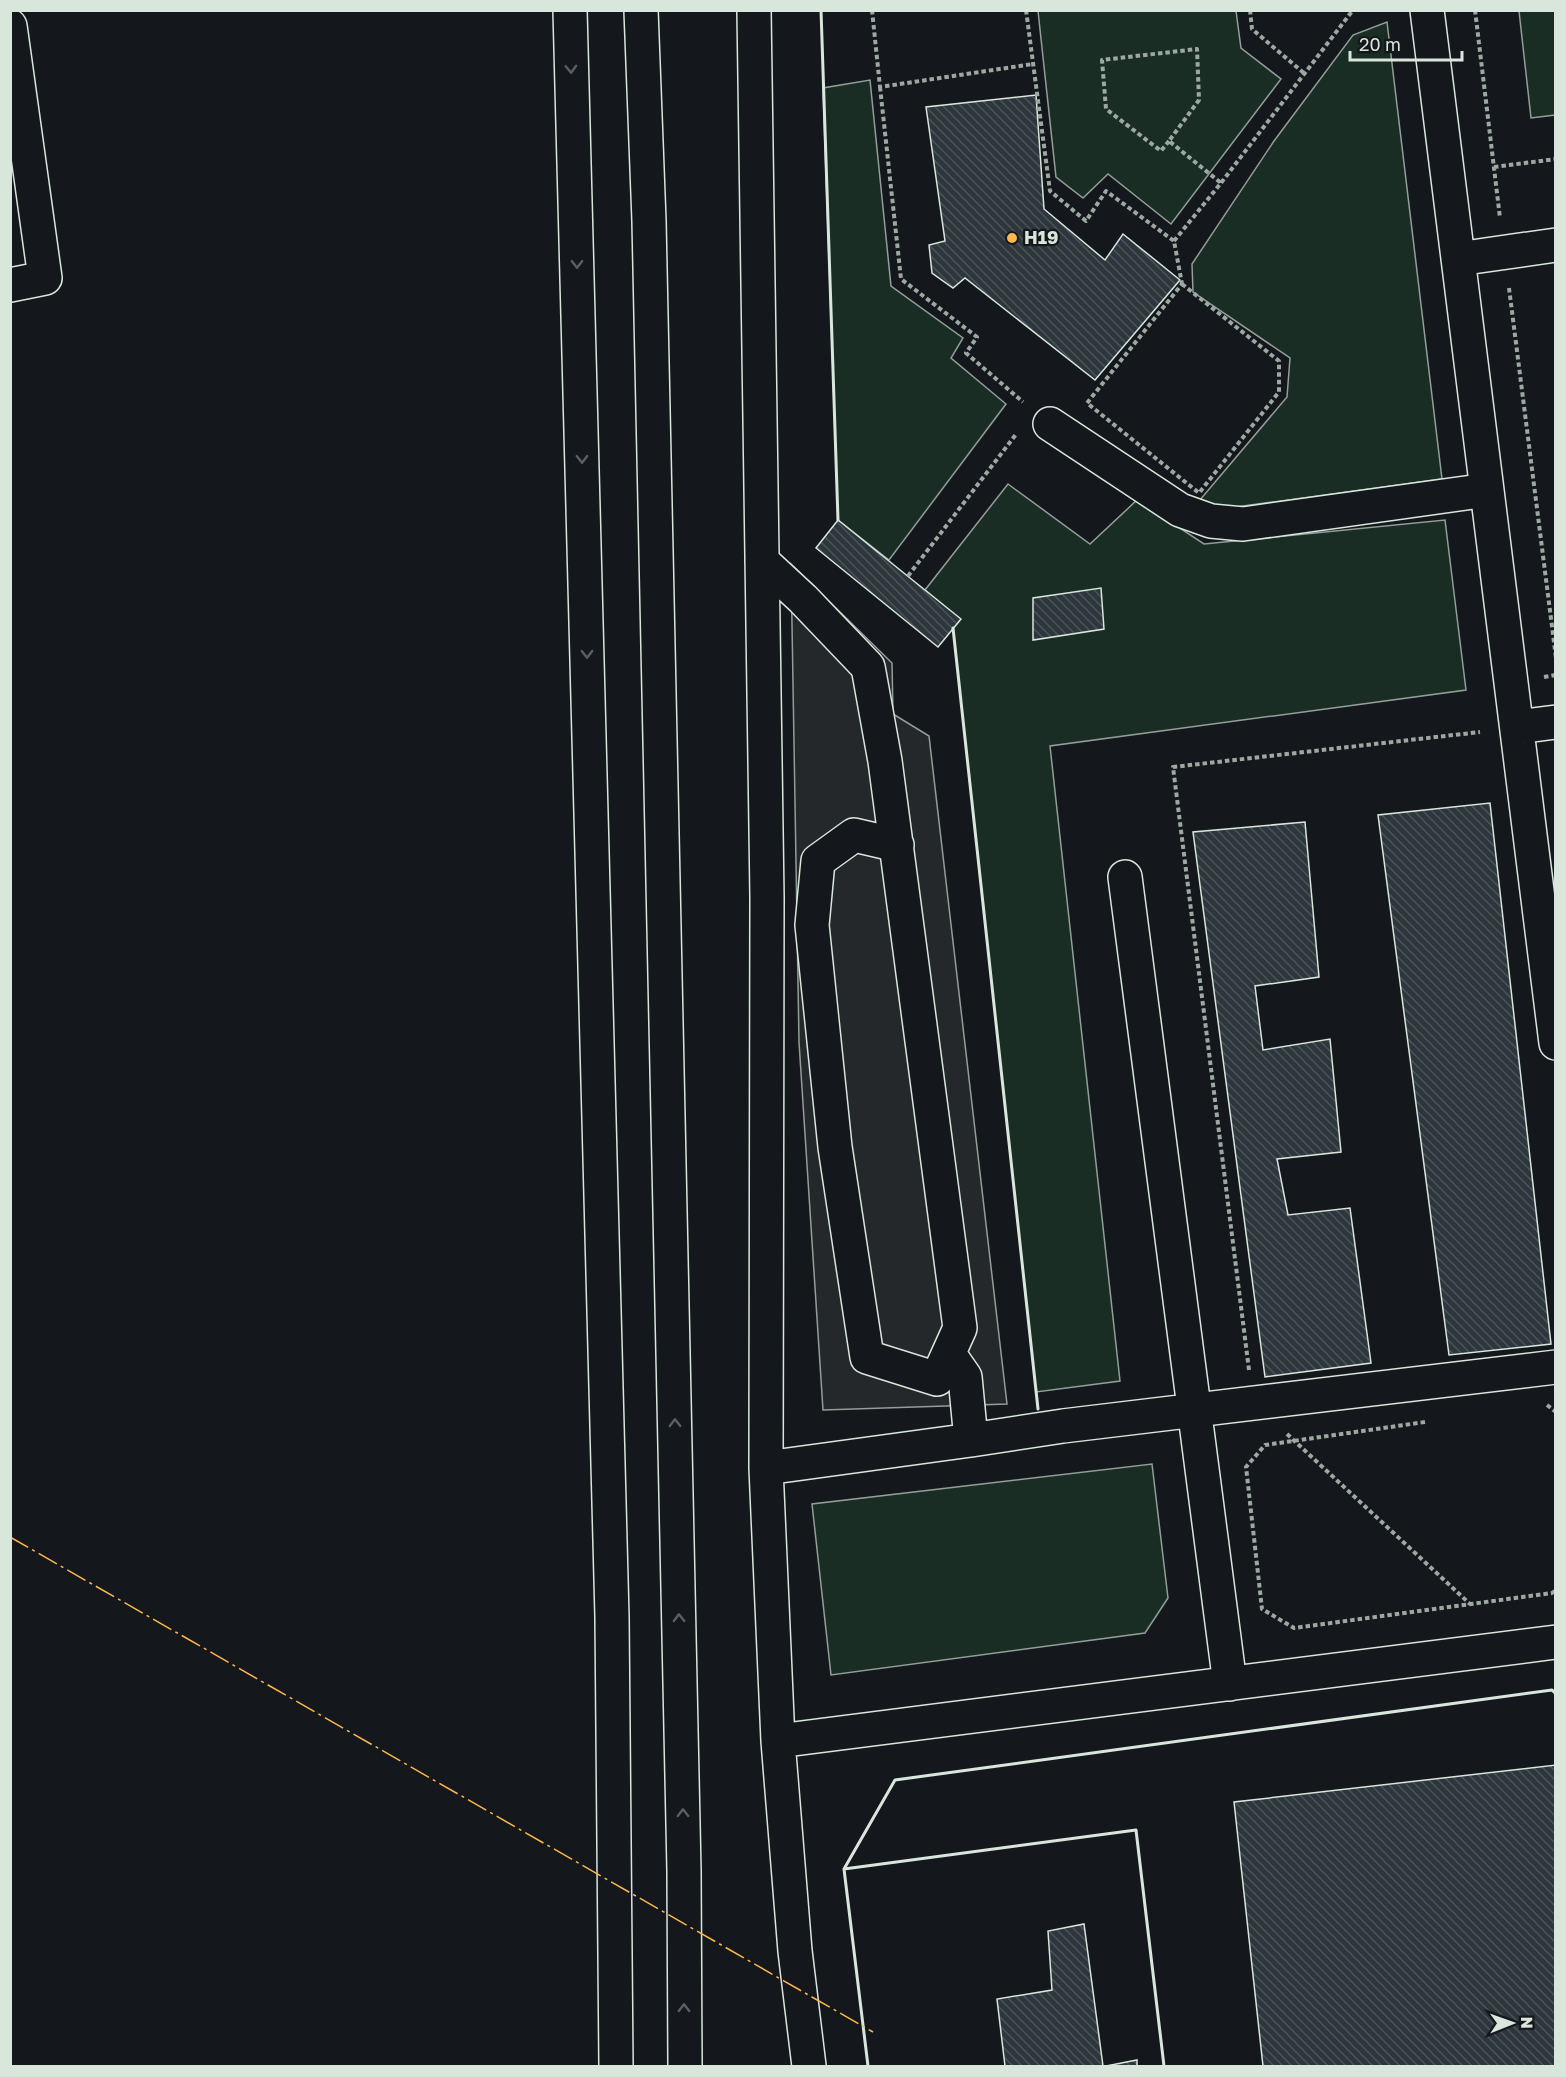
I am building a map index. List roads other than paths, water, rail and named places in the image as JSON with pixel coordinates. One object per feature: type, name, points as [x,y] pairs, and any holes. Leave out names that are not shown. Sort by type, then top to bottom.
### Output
[{"type":"main road","points":[[570,10],[612,1617],[616,2067]]},
{"type":"main road","points":[[641,10],[650,245],[684,1871],[685,2067]]},
{"type":"main road","points":[[754,10],[767,897],[766,1468],[778,1741],[795,1951],[808,2067]]},
{"type":"main road","points":[[1427,10],[1556,1043]]},
{"type":"main road","points":[[10,27],[45,278],[10,285]]},
{"type":"main road","points":[[1458,259],[1556,245]]},
{"type":"main road","points":[[1042,417],[1180,510],[1210,521],[1243,524],[1487,490]]},
{"type":"main road","points":[[762,561],[803,599],[868,667],[897,845],[960,1328],[937,1379],[867,1357],[835,1147],[812,925],[819,861],[854,835],[897,845]]},
{"type":"main road","points":[[1517,727],[1556,722]]},
{"type":"main road","points":[[1125,877],[1230,1684]]},
{"type":"main road","points":[[949,1354],[964,1377],[971,1440]]},
{"type":"main road","points":[[766,1468],[1063,1426],[1556,1367]]},
{"type":"main road","points":[[778,1741],[1556,1642]]},
{"type":"place","name":"H19","points":[[1012,238]]}]
